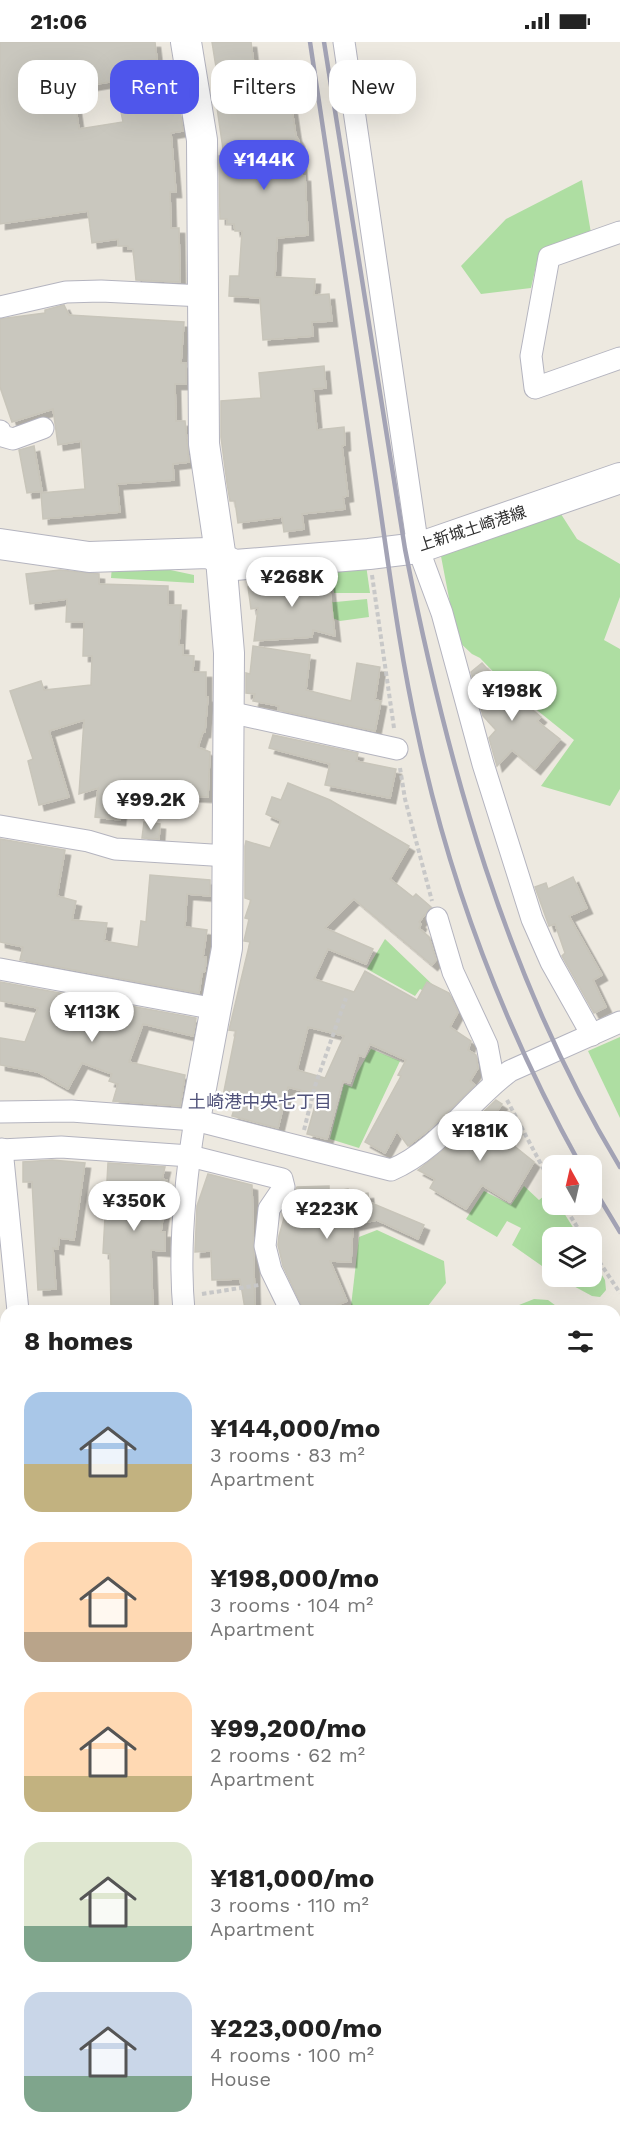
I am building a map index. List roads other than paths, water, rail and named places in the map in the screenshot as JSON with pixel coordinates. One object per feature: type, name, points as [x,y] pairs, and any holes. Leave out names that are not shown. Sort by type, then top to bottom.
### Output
[{"type":"street","points":[[184,1303],[184,1216],[190,1156],[226,948],[229,712],[229,653],[221,560],[204,444],[202,140],[186,42]]},
{"type":"street","points":[[344,42],[418,548],[442,613],[483,764],[532,919],[551,962],[592,1035]]},
{"type":"street","points":[[620,232],[549,257],[531,356],[535,388],[620,358]]},
{"type":"street","points":[[0,307],[66,292],[101,291],[203,296]]},
{"type":"street","points":[[0,432],[2,436],[13,439],[43,428]]},
{"type":"street","name":"上新城土崎港線","points":[[0,544],[88,557],[208,553],[235,565],[418,548],[620,478]]},
{"type":"street","points":[[229,712],[397,749]]},
{"type":"street","points":[[0,826],[88,841],[115,849],[228,856]]},
{"type":"street","points":[[437,918],[453,972],[487,1045],[494,1082]]},
{"type":"street","points":[[0,969],[216,1009]]},
{"type":"street","points":[[0,1112],[71,1111],[195,1120],[391,1170],[403,1165],[440,1138],[494,1082],[510,1071],[620,1022]]},
{"type":"street","points":[[17,1305],[1,1149],[61,1147],[190,1156],[282,1179],[284,1187],[269,1209],[265,1246],[275,1279],[288,1305]]},
{"type":"railway","points":[[310,42],[398,627],[431,791],[446,847],[483,956],[528,1063],[575,1155]]},
{"type":"railway","points":[[324,42],[405,549],[440,709],[461,789],[513,945],[544,1021],[580,1095],[620,1167]]},
{"type":"railway","points":[[602,1202],[620,1232]]},
{"type":"district","name":"土崎港中央七丁目","points":[[260,1102]]}]
